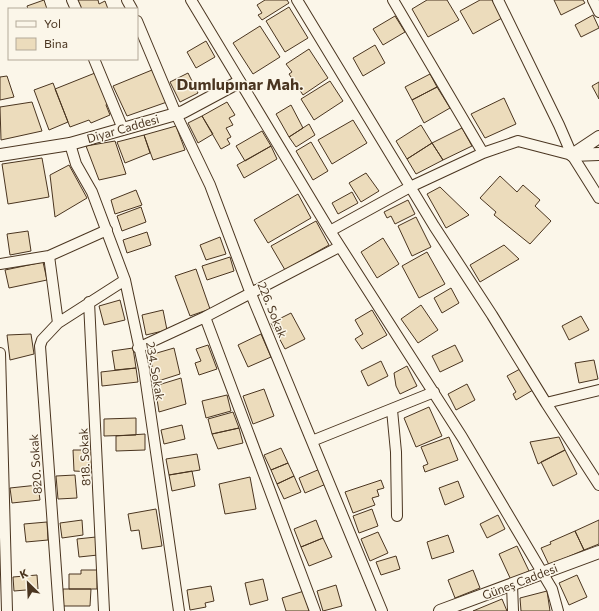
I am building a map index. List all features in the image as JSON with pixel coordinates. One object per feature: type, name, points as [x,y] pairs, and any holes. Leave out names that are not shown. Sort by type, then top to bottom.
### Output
[{"type":"street","points":[[191,0],[330,231],[462,437],[552,589],[558,611]]},
{"type":"street","points":[[297,0],[410,187],[492,315],[546,404],[599,485]]},
{"type":"street","points":[[393,0],[483,153]]},
{"type":"street","points":[[498,0],[572,155],[599,198]]},
{"type":"street","points":[[593,0],[599,12]]},
{"type":"street","name":"226. Sokak","points":[[138,22],[176,114],[210,185],[251,294],[382,611]]},
{"type":"street","points":[[94,60],[123,129]]},
{"type":"street","name":"Diyar Caddesi","points":[[0,155],[70,144],[176,114],[239,82]]},
{"type":"street","points":[[572,155],[599,137]]},
{"type":"street","points":[[330,231],[410,187],[483,153],[518,141],[572,155],[599,154]]},
{"type":"street","name":"234. Sokak","points":[[70,144],[76,164],[92,192],[124,280],[138,348],[144,369],[179,611]]},
{"type":"street","points":[[0,264],[49,256],[107,230]]},
{"type":"street","points":[[138,348],[251,294],[340,246]]},
{"type":"street","points":[[49,256],[58,323]]},
{"type":"street","name":"820. Sokak","points":[[59,611],[40,346],[42,340],[58,323],[124,280]]},
{"type":"street","name":"818. Sokak","points":[[89,302],[99,478],[104,611]]},
{"type":"street","points":[[205,317],[315,611]]},
{"type":"street","points":[[0,353],[7,611]]},
{"type":"street","points":[[546,404],[599,390]]},
{"type":"street","points":[[312,441],[434,392]]},
{"type":"street","points":[[392,410],[396,452],[397,516]]},
{"type":"street","name":"Güneş Caddesi","points":[[440,611],[599,552]]},
{"type":"street","points":[[512,585],[513,611]]},
{"type":"building","points":[[44,0],[47,8],[28,8],[27,6]]},
{"type":"building","points":[[78,0],[98,0],[99,4],[105,1],[108,8],[81,8]]},
{"type":"building","points":[[265,0],[287,0],[289,3],[262,20],[258,15],[262,13],[257,5]]},
{"type":"building","points":[[427,0],[447,0],[459,20],[428,37],[412,9]]},
{"type":"building","points":[[480,0],[492,0],[502,18],[473,34],[460,11]]},
{"type":"building","points":[[554,0],[583,0],[585,3],[561,15]]},
{"type":"building","points":[[289,7],[308,38],[285,52],[266,21]]},
{"type":"building","points":[[593,15],[599,28],[581,37],[575,25]]},
{"type":"building","points":[[395,16],[405,32],[383,45],[373,29]]},
{"type":"building","points":[[260,26],[280,57],[253,74],[233,43]]},
{"type":"building","points":[[206,41],[215,57],[196,68],[187,52]]},
{"type":"building","points":[[375,45],[385,63],[363,76],[353,58]]},
{"type":"building","points":[[309,49],[328,78],[303,95],[289,74],[292,72],[286,64]]},
{"type":"building","points":[[152,70],[167,102],[127,116],[113,86]]},
{"type":"building","points":[[95,73],[108,102],[106,105],[110,115],[91,123],[89,120],[70,127],[55,89]]},
{"type":"building","points":[[188,73],[198,93],[180,102],[170,82]]},
{"type":"building","points":[[430,74],[437,87],[412,100],[405,87]]},
{"type":"building","points":[[7,76],[14,97],[0,100],[0,77]]},
{"type":"building","points":[[330,81],[343,101],[314,120],[301,99]]},
{"type":"building","points":[[599,82],[599,99],[592,86]]},
{"type":"building","points":[[53,83],[68,122],[49,130],[34,90]]},
{"type":"building","points":[[437,87],[450,108],[424,123],[412,100]]},
{"type":"building","points":[[504,98],[516,124],[485,138],[471,114]]},
{"type":"building","points":[[32,102],[42,131],[1,140],[0,107]]},
{"type":"building","points":[[227,102],[235,115],[229,118],[233,125],[226,128],[231,137],[227,139],[230,144],[221,149],[202,116]]},
{"type":"building","points":[[291,105],[303,128],[289,137],[276,114]]},
{"type":"building","points":[[202,116],[213,134],[198,143],[188,123]]},
{"type":"building","points":[[353,120],[367,143],[332,164],[318,140]]},
{"type":"building","points":[[309,124],[315,135],[296,147],[289,137]]},
{"type":"building","points":[[421,125],[432,143],[407,159],[396,141]]},
{"type":"building","points":[[176,126],[185,150],[153,160],[144,135]]},
{"type":"building","points":[[462,128],[472,146],[443,160],[432,143]]},
{"type":"building","points":[[262,131],[271,146],[245,161],[236,146]]},
{"type":"building","points":[[144,135],[150,153],[125,163],[117,142]]},
{"type":"building","points":[[115,141],[126,174],[99,180],[86,146]]},
{"type":"building","points":[[311,142],[328,171],[313,180],[296,151]]},
{"type":"building","points":[[432,143],[443,160],[416,174],[407,159]]},
{"type":"building","points":[[271,146],[277,159],[244,178],[237,165]]},
{"type":"building","points":[[42,158],[49,197],[8,204],[2,164]]},
{"type":"building","points":[[69,165],[87,198],[55,217],[50,175]]},
{"type":"building","points":[[366,173],[379,191],[361,202],[349,183]]},
{"type":"building","points":[[500,176],[517,192],[523,185],[540,200],[535,206],[551,221],[530,244],[494,215],[496,212],[480,198]]},
{"type":"building","points":[[440,187],[469,215],[446,228],[427,194]]},
{"type":"building","points":[[136,190],[142,205],[115,214],[111,200]]},
{"type":"building","points":[[352,192],[358,203],[338,214],[332,203]]},
{"type":"building","points":[[298,194],[311,218],[268,243],[254,220]]},
{"type":"building","points":[[408,200],[415,214],[395,224],[391,216],[387,218],[384,212]]},
{"type":"building","points":[[141,207],[146,222],[122,231],[117,216]]},
{"type":"building","points":[[416,217],[431,247],[412,256],[398,226]]},
{"type":"building","points":[[316,221],[329,245],[285,270],[271,246]]},
{"type":"building","points":[[28,231],[31,251],[10,255],[7,234]]},
{"type":"building","points":[[147,232],[151,245],[127,253],[123,240]]},
{"type":"building","points":[[220,237],[226,254],[206,260],[200,245]]},
{"type":"building","points":[[383,238],[399,264],[377,278],[361,252]]},
{"type":"building","points":[[504,245],[519,259],[480,282],[470,265]]},
{"type":"building","points":[[427,252],[445,284],[419,298],[402,266]]},
{"type":"building","points":[[230,257],[234,271],[207,280],[202,266]]},
{"type":"building","points":[[43,262],[47,280],[9,288],[5,270]]},
{"type":"building","points":[[196,269],[210,309],[190,316],[175,276]]},
{"type":"building","points":[[451,288],[459,303],[442,313],[434,298]]},
{"type":"building","points":[[120,300],[125,320],[104,325],[99,306]]},
{"type":"building","points":[[421,305],[438,330],[418,343],[401,319]]},
{"type":"building","points":[[163,310],[167,330],[146,335],[142,315]]},
{"type":"building","points":[[372,310],[387,335],[362,349],[355,339],[363,334],[355,320]]},
{"type":"building","points":[[291,313],[305,339],[285,349],[271,323]]},
{"type":"building","points":[[581,316],[589,330],[569,340],[562,326]]},
{"type":"building","points":[[31,334],[34,354],[10,360],[7,335]]},
{"type":"building","points":[[261,334],[271,357],[248,367],[238,345]]},
{"type":"building","points":[[208,345],[217,369],[199,375],[195,363],[201,361],[196,349]]},
{"type":"building","points":[[455,345],[463,361],[440,372],[432,356]]},
{"type":"building","points":[[133,348],[136,368],[115,370],[112,351]]},
{"type":"building","points":[[174,348],[180,374],[155,382],[150,355]]},
{"type":"building","points":[[594,360],[598,379],[579,383],[575,363]]},
{"type":"building","points":[[381,361],[388,376],[368,386],[361,371]]},
{"type":"building","points":[[407,366],[417,386],[400,394],[396,386],[394,373]]},
{"type":"building","points":[[136,368],[138,382],[102,386],[101,372]]},
{"type":"building","points":[[520,369],[533,390],[516,400],[513,394],[516,392],[507,376]]},
{"type":"building","points":[[181,378],[186,404],[159,412],[155,386]]},
{"type":"building","points":[[467,384],[475,400],[456,410],[448,394]]},
{"type":"building","points":[[264,389],[274,416],[253,424],[243,396]]},
{"type":"building","points":[[227,395],[231,411],[206,418],[202,401]]},
{"type":"building","points":[[429,407],[442,436],[416,447],[404,418]]},
{"type":"building","points":[[233,412],[239,428],[212,434],[208,419]]},
{"type":"building","points":[[136,418],[136,435],[104,436],[104,419]]},
{"type":"building","points":[[182,425],[185,439],[164,444],[161,430]]},
{"type":"building","points":[[239,428],[243,443],[218,449],[212,434]]},
{"type":"building","points":[[145,434],[145,450],[116,451],[116,436]]},
{"type":"building","points":[[449,437],[458,460],[425,472],[423,466],[428,464],[421,447]]},
{"type":"building","points":[[559,437],[565,450],[538,464],[530,442]]},
{"type":"building","points":[[281,448],[288,463],[271,470],[264,455]]},
{"type":"building","points":[[73,450],[93,450],[94,472],[74,471]]},
{"type":"building","points":[[565,450],[577,474],[553,486],[541,462]]},
{"type":"building","points":[[197,454],[200,470],[169,475],[166,459]]},
{"type":"building","points":[[288,463],[294,476],[277,484],[271,470]]},
{"type":"building","points":[[320,469],[326,484],[305,493],[299,478]]},
{"type":"building","points":[[192,471],[195,486],[172,491],[169,475]]},
{"type":"building","points":[[75,475],[77,498],[58,499],[56,476]]},
{"type":"building","points":[[294,476],[301,492],[284,499],[277,484]]},
{"type":"building","points":[[250,477],[256,509],[225,514],[219,484]]},
{"type":"building","points":[[381,480],[384,488],[377,490],[379,496],[372,498],[375,505],[353,513],[345,492]]},
{"type":"building","points":[[458,481],[464,497],[445,505],[439,488]]},
{"type":"building","points":[[38,485],[40,500],[12,503],[10,488]]},
{"type":"building","points":[[156,509],[162,546],[142,549],[139,530],[131,531],[128,514]]},
{"type":"building","points":[[372,509],[378,526],[359,533],[353,516]]},
{"type":"building","points":[[498,515],[505,529],[487,538],[480,524]]},
{"type":"building","points":[[82,520],[83,535],[62,538],[60,523]]},
{"type":"building","points":[[316,520],[323,538],[301,547],[294,529]]},
{"type":"building","points":[[599,520],[599,544],[584,550],[575,531]]},
{"type":"building","points":[[47,522],[48,540],[26,542],[24,524]]},
{"type":"building","points":[[575,531],[584,550],[549,565],[541,548],[551,544],[550,542]]},
{"type":"building","points":[[378,532],[388,553],[370,561],[361,539]]},
{"type":"building","points":[[448,535],[454,552],[432,559],[427,542]]},
{"type":"building","points":[[96,537],[98,555],[79,557],[77,539]]},
{"type":"building","points":[[323,538],[332,557],[309,566],[301,547]]},
{"type":"building","points":[[517,546],[529,571],[511,580],[499,554]]},
{"type":"building","points":[[396,556],[400,569],[381,575],[376,562]]},
{"type":"building","points":[[81,570],[97,570],[97,589],[69,589],[69,574],[81,574]]},
{"type":"building","points":[[473,570],[480,588],[455,598],[448,580]]},
{"type":"building","points":[[37,575],[38,589],[14,591],[13,577]]},
{"type":"building","points":[[577,575],[587,597],[569,605],[559,583]]},
{"type":"building","points":[[263,579],[268,600],[250,605],[245,583]]},
{"type":"building","points":[[336,585],[342,606],[323,611],[317,591]]},
{"type":"building","points":[[211,586],[214,601],[205,603],[206,607],[190,610],[187,590]]},
{"type":"building","points":[[63,589],[91,589],[90,606],[62,606]]},
{"type":"building","points":[[304,591],[309,611],[286,611],[282,598]]},
{"type":"building","points":[[547,591],[550,611],[521,611],[520,598]]},
{"type":"building","points":[[502,599],[507,611],[473,611]]},
{"type":"district","name":"Dumlupınar Mah.","points":[[240,84]]}]
